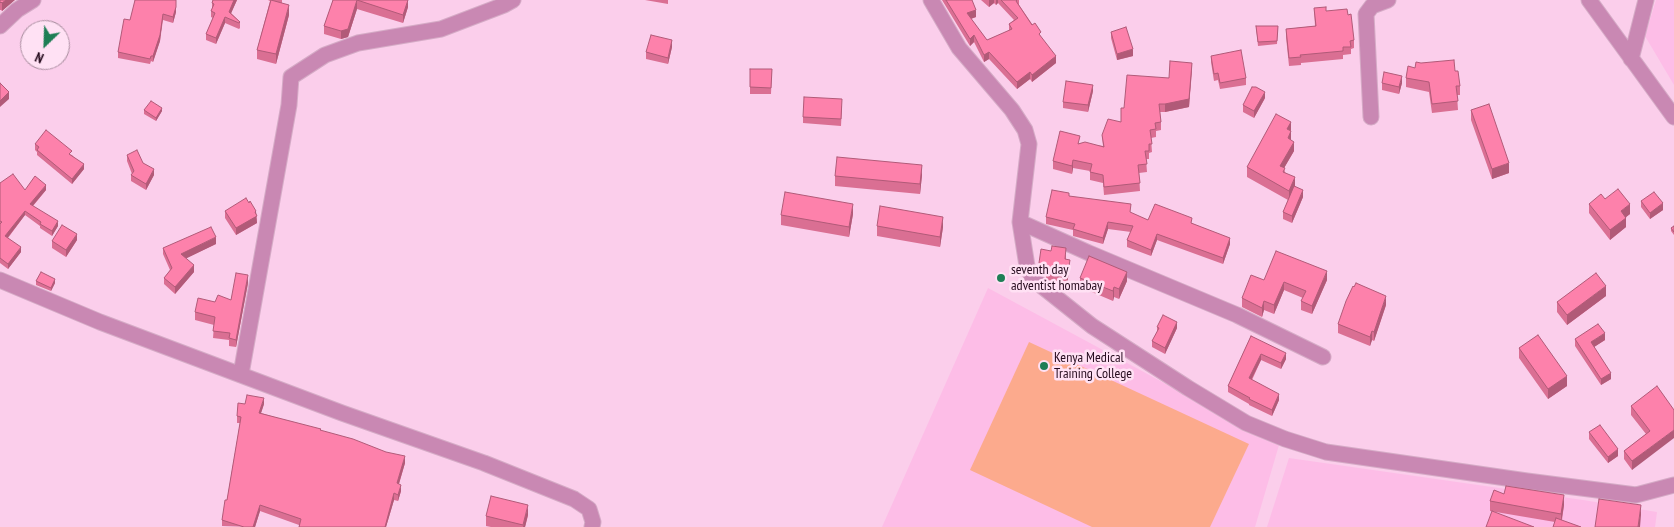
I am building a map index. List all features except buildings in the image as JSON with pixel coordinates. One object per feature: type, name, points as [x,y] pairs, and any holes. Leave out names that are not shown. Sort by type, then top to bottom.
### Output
[{"type":"street","points":[[0,26],[17,10],[33,0]]},
{"type":"street","points":[[241,374],[289,105],[290,77],[325,55],[358,43],[440,29],[513,0]]},
{"type":"street","points":[[931,0],[959,48],[1012,110],[1025,130],[1028,144],[1020,222],[1027,266],[1033,279],[1092,326],[1246,423],[1285,439],[1326,452],[1636,495],[1674,485]]},
{"type":"street","points":[[1371,118],[1366,14],[1372,6],[1388,0]]},
{"type":"street","points":[[1589,0],[1674,117]]},
{"type":"street","points":[[1631,59],[1646,0]]},
{"type":"street","points":[[1020,222],[1237,315],[1323,357]]},
{"type":"street","points":[[0,280],[100,322],[574,499],[589,509],[594,522],[592,527]]},
{"type":"shaded area","points":[[1656,0],[1674,0],[1674,85],[1645,36]]},
{"type":"shaded area","name":"Kenya Medical Training College","points":[[988,288],[1279,445],[1255,527],[882,527]]},
{"type":"shaded area","points":[[1029,342],[1249,444],[1210,527],[1092,527],[970,470]]},
{"type":"shaded area","points":[[1289,458],[1657,512],[1655,527],[1267,527]]},
{"type":"place","name":"seventh day adventist homabay","points":[[1001,278]]},
{"type":"place","name":"Kenya Medical Training College","points":[[1044,366]]}]
